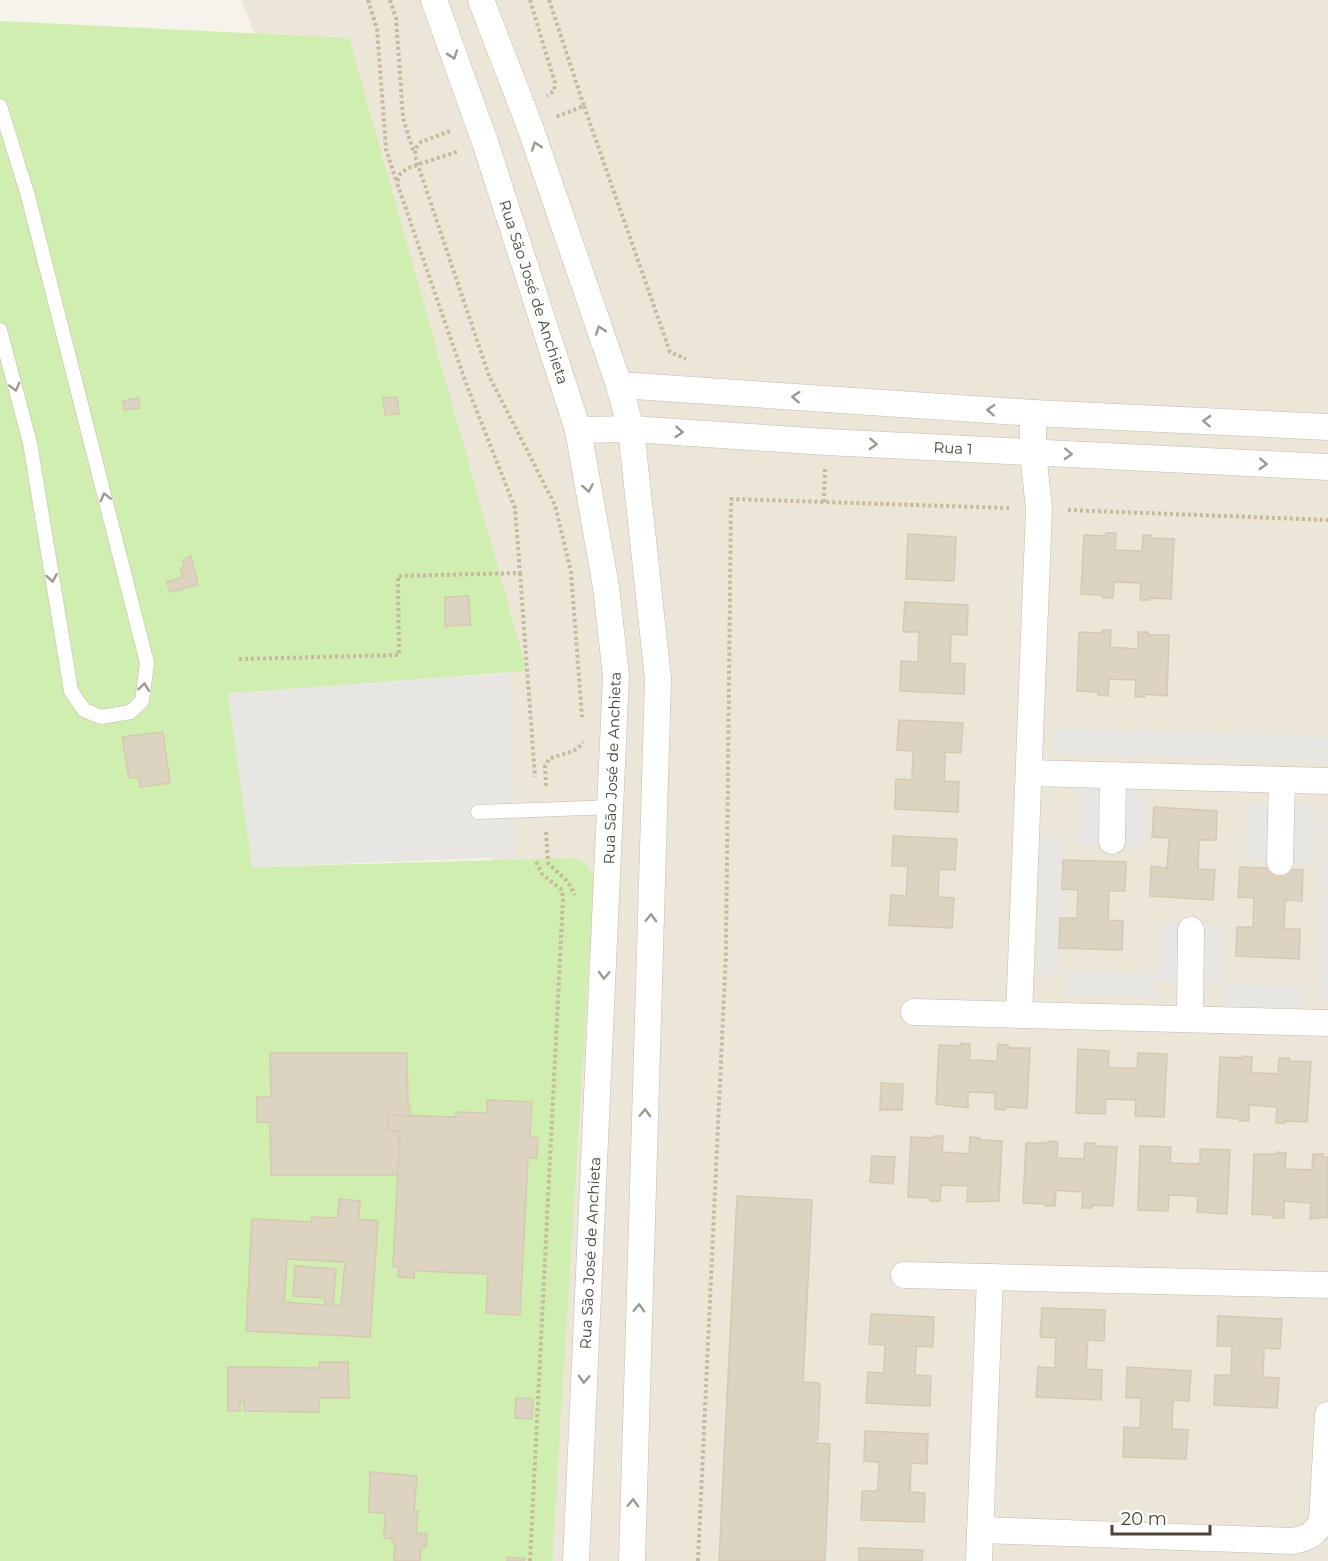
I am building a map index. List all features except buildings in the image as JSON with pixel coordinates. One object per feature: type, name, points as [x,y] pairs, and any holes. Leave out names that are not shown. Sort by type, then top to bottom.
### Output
[{"type":"street","name":"Rua São José de Anchieta","points":[[434,0],[485,142],[578,430],[606,587],[616,676],[612,807],[576,1561]]},
{"type":"street","points":[[481,0],[530,127],[619,385],[631,429],[658,680],[632,1561]]},
{"type":"street","points":[[619,385],[1034,413],[1328,427]]},
{"type":"street","points":[[1019,1015],[1039,509],[1033,452],[1034,413]]},
{"type":"street","name":"Rua 1","points":[[578,430],[631,429],[1328,467]]},
{"type":"street","points":[[1029,773],[1328,781]]},
{"type":"street","points":[[1112,841],[1113,776]]},
{"type":"street","points":[[1280,862],[1282,780]]},
{"type":"street","points":[[1190,1019],[1191,930]]},
{"type":"street","points":[[914,1012],[1328,1023]]},
{"type":"street","points":[[904,1275],[1328,1285]]},
{"type":"street","points":[[979,1561],[990,1277]]},
{"type":"street","points":[[980,1530],[1293,1541],[1306,1539],[1316,1533],[1322,1521],[1328,1415]]},
{"type":"lane","points":[[0,106],[28,196],[147,663],[142,701],[130,712],[101,717],[84,710],[71,691],[30,443],[0,330]]},
{"type":"lane","points":[[478,812],[612,807]]},
{"type":"path","points":[[368,0],[377,29],[386,149],[467,386],[515,508],[535,777]]},
{"type":"path","points":[[390,0],[396,18],[404,118],[416,162],[489,376],[555,505],[571,572],[583,727]]},
{"type":"path","points":[[530,0],[555,83],[554,91],[548,95]]},
{"type":"path","points":[[549,0],[670,352],[688,359]]},
{"type":"path","points":[[530,127],[584,106]]},
{"type":"path","points":[[416,162],[415,149],[421,142],[449,132]]},
{"type":"path","points":[[397,183],[400,174],[416,162],[485,142]]},
{"type":"path","points":[[698,1561],[726,952],[731,499],[1328,520]]},
{"type":"path","points":[[239,658],[399,655],[398,576],[520,573]]},
{"type":"path","points":[[545,767],[549,759],[579,748],[584,739]]},
{"type":"path","points":[[530,1561],[563,898],[562,890],[542,873],[536,862]]},
{"type":"shaded area","points":[[241,0],[1328,0],[1328,1561],[467,1561],[500,631]]},
{"type":"shaded area","points":[[509,673],[514,857],[252,867],[228,693]]},
{"type":"shaded area","points":[[1053,729],[1328,737],[1328,762],[1052,754]]},
{"type":"shaded area","points":[[1077,788],[1101,788],[1100,845],[1076,845]]},
{"type":"shaded area","points":[[1123,789],[1146,789],[1146,846],[1122,846]]},
{"type":"shaded area","points":[[1248,805],[1271,805],[1271,862],[1247,862]]},
{"type":"shaded area","points":[[1293,806],[1317,806],[1316,864],[1292,864]]},
{"type":"shaded area","points":[[1322,806],[1328,807],[1328,886],[1321,886]]},
{"type":"shaded area","points":[[1042,838],[1065,839],[1060,976],[1037,975]]},
{"type":"shaded area","points":[[1321,895],[1328,896],[1328,998],[1319,998]]},
{"type":"shaded area","points":[[1158,924],[1182,925],[1180,981],[1157,981],[1156,998],[1067,996],[1068,972],[1157,975]]},
{"type":"shaded area","points":[[1199,926],[1223,926],[1222,984],[1198,983]]},
{"type":"shaded area","points":[[1222,984],[1300,987],[1299,1011],[1221,1007]]},
{"type":"green space","points":[[0,21],[349,38],[527,671],[228,694],[253,867],[575,858],[588,866],[594,877],[552,1561],[0,1561]]}]
